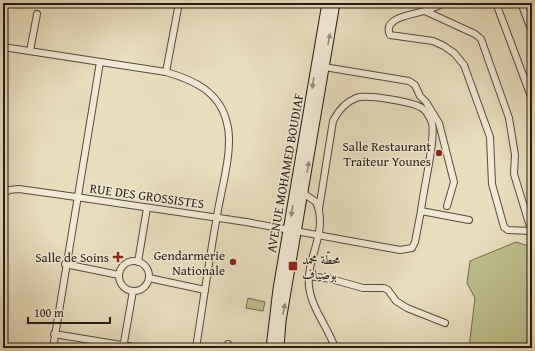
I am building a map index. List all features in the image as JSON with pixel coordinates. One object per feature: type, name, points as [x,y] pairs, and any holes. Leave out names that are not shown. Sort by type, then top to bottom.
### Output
[{"type":"main road","name":"AVENUE MOHAMED BOUDIAF","points":[[279,348],[293,230],[327,3]]},
{"type":"main road","name":"AVENUE MOHAMED BOUDIAF","points":[[270,348],[293,230],[303,193],[335,3]]},
{"type":"street","points":[[163,3],[179,4],[166,72]]},
{"type":"street","points":[[425,11],[475,34],[482,39],[497,79],[509,118],[515,155],[514,174],[520,189],[532,232],[508,230],[504,227],[492,184],[490,137],[464,65],[454,53],[433,41],[390,35],[389,28],[394,20],[425,11],[445,3]]},
{"type":"street","points":[[496,3],[532,99]]},
{"type":"street","points":[[521,3],[532,32]]},
{"type":"street","points":[[30,51],[37,14]]},
{"type":"street","points":[[3,47],[166,72],[202,85],[214,96],[227,123],[229,151],[216,217],[196,348]]},
{"type":"street","points":[[53,348],[76,197],[100,62]]},
{"type":"street","points":[[324,67],[409,81],[415,85],[420,96],[426,102],[439,123],[451,168],[454,182],[447,206]]},
{"type":"street","points":[[334,348],[313,301],[309,286],[309,276],[318,234],[320,217],[319,209],[333,121],[337,113],[347,103],[365,96],[414,104],[423,108],[428,114],[433,132],[421,211],[469,220]]},
{"type":"street","name":"RUE DES GROSSISTES","points":[[3,194],[10,190],[20,189],[216,217],[318,234],[377,247],[406,250],[412,248],[415,242],[421,211]]},
{"type":"street","name":"AVENUE MOHAMED BOUDIAF","points":[[303,193],[314,200],[319,209]]},
{"type":"street","points":[[138,262],[147,208]]},
{"type":"street","points":[[128,262],[138,262],[145,266],[148,278],[145,286],[133,291],[123,286],[119,275],[120,270],[128,262]]},
{"type":"street","points":[[65,264],[119,275]]},
{"type":"street","points":[[309,276],[330,279],[363,288],[384,288],[388,290],[396,301],[407,308],[442,320],[446,323]]},
{"type":"street","points":[[148,278],[205,290]]},
{"type":"street","points":[[124,347],[133,291]]},
{"type":"street","points":[[54,334],[124,347],[140,348]]},
{"type":"green space","points":[[516,242],[532,247],[532,348],[469,348],[475,298],[467,283],[470,261]]},
{"type":"green space","points":[[248,298],[265,302],[263,311],[246,308]]},
{"type":"place","name":"Salle Restaurant Traiteur Younes","points":[[439,153]]},
{"type":"place","name":"Salle de Soins","points":[[118,257]]},
{"type":"place","name":"Gendarmerie Nationale","points":[[233,262]]},
{"type":"place","name":"محطّة محمد بوضياف","points":[[293,266]]}]
